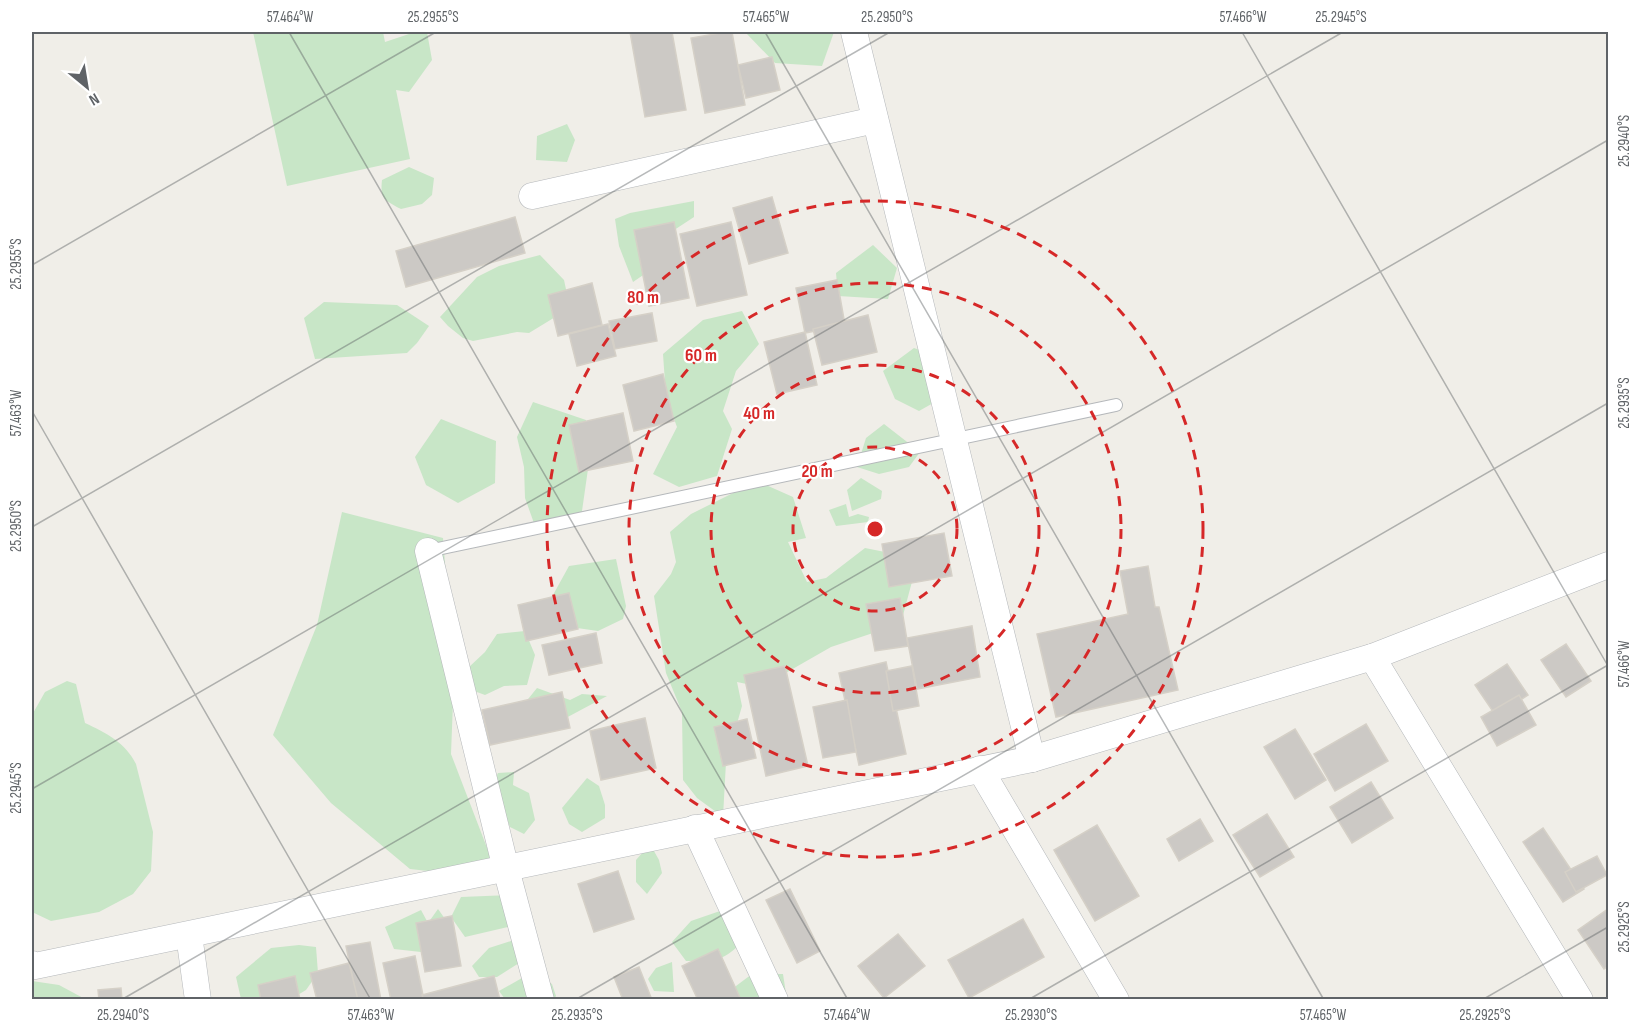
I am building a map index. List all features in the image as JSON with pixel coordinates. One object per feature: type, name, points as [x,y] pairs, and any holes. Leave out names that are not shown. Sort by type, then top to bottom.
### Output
[{"type":"street","points":[[854,32],[1032,759]]},
{"type":"street","points":[[532,196],[875,120]]},
{"type":"street","points":[[428,550],[506,869],[541,999]]},
{"type":"street","points":[[32,964],[35,966],[189,935],[1032,759],[1372,657],[1608,565]]},
{"type":"street","points":[[1372,657],[1580,999]]},
{"type":"street","points":[[980,769],[1116,999]]},
{"type":"street","points":[[696,828],[775,999]]},
{"type":"street","points":[[189,935],[198,999]]},
{"type":"lane","points":[[428,550],[1116,405]]},
{"type":"green space","points":[[253,32],[383,32],[385,42],[415,32],[427,32],[432,60],[409,92],[396,90],[410,159],[287,186]]},
{"type":"green space","points":[[745,32],[834,32],[822,66],[775,63]]},
{"type":"green space","points":[[567,124],[575,140],[567,162],[536,160],[537,136]]},
{"type":"green space","points":[[409,167],[434,178],[432,195],[422,204],[401,209],[384,198],[382,180]]},
{"type":"green space","points":[[694,201],[694,217],[659,240],[655,267],[633,282],[619,246],[615,219],[630,213]]},
{"type":"green space","points":[[873,245],[897,268],[888,299],[838,296],[836,273]]},
{"type":"green space","points":[[540,255],[564,280],[570,308],[529,333],[517,332],[473,341],[463,338],[440,317],[477,277],[499,266]]},
{"type":"green space","points":[[324,302],[397,305],[429,326],[407,353],[315,359],[304,318]]},
{"type":"green space","points":[[742,311],[759,344],[736,371],[723,411],[732,429],[717,476],[679,487],[653,474],[677,427],[666,397],[663,354],[703,320]]},
{"type":"green space","points":[[914,348],[939,357],[951,393],[919,411],[895,399],[883,371]]},
{"type":"green space","points":[[533,402],[586,420],[589,462],[580,525],[535,526],[525,498],[524,467],[517,437]]},
{"type":"green space","points":[[441,419],[496,441],[495,483],[458,503],[426,485],[415,457]]},
{"type":"green space","points":[[884,424],[920,452],[909,467],[879,474],[857,467],[866,438]]},
{"type":"green space","points":[[861,478],[882,491],[881,499],[852,511],[847,490]]},
{"type":"green space","points":[[757,481],[793,497],[806,538],[788,542],[807,582],[826,578],[865,548],[900,555],[913,578],[902,619],[894,626],[831,647],[761,687],[737,682],[742,706],[726,762],[723,817],[697,798],[683,780],[682,712],[666,673],[654,596],[671,574],[676,562],[670,532],[691,514]]},
{"type":"green space","points":[[846,504],[849,517],[858,514],[869,517],[868,522],[836,526],[829,510]]},
{"type":"green space","points":[[342,512],[443,538],[454,676],[451,754],[499,879],[410,869],[331,803],[273,735],[317,625]]},
{"type":"green space","points":[[616,559],[626,606],[623,619],[598,631],[570,627],[565,611],[553,595],[569,566]]},
{"type":"green space","points":[[525,631],[535,655],[527,685],[504,686],[485,695],[466,688],[468,668],[485,652],[497,634]]},
{"type":"green space","points":[[67,681],[76,684],[85,723],[121,744],[136,764],[153,832],[151,871],[133,894],[99,912],[51,921],[32,912],[32,715],[45,692]]},
{"type":"green space","points":[[537,688],[570,700],[582,694],[607,696],[564,719],[516,714]]},
{"type":"green space","points":[[514,772],[513,785],[529,793],[535,820],[524,834],[510,827],[493,783],[498,773]]},
{"type":"green space","points":[[587,778],[599,786],[605,805],[605,818],[582,832],[569,824],[562,808]]},
{"type":"green space","points":[[650,844],[659,860],[662,873],[647,894],[636,882],[636,860]]},
{"type":"green space","points":[[510,895],[512,926],[465,937],[451,917],[461,897]]},
{"type":"green space","points":[[438,909],[455,933],[421,952],[394,949],[385,927],[421,910],[428,923]]},
{"type":"green space","points":[[720,911],[741,943],[734,950],[716,960],[686,961],[672,942],[691,921]]},
{"type":"green space","points":[[514,940],[527,958],[497,977],[479,977],[472,966],[489,948]]},
{"type":"green space","points":[[299,945],[316,947],[318,973],[306,990],[291,999],[241,999],[236,977],[271,948]]},
{"type":"green space","points":[[672,962],[674,992],[654,991],[648,979],[656,968]]},
{"type":"green space","points":[[534,974],[552,984],[556,996],[554,999],[505,999],[499,991],[522,978]]},
{"type":"green space","points":[[752,974],[783,974],[787,1000],[726,1000],[724,995]]},
{"type":"green space","points":[[32,981],[59,985],[85,999],[32,999]]},
{"type":"building","points":[[630,32],[672,32],[686,110],[645,117]]},
{"type":"building","points":[[732,32],[745,105],[705,113],[691,38]]},
{"type":"building","points":[[772,57],[780,90],[746,98],[738,65]]},
{"type":"building","points":[[772,197],[788,253],[749,264],[733,208]]},
{"type":"building","points":[[515,217],[525,253],[406,287],[396,251]]},
{"type":"building","points":[[674,222],[689,298],[649,306],[634,230]]},
{"type":"building","points":[[731,222],[747,295],[697,306],[680,234]]},
{"type":"building","points":[[837,280],[845,325],[805,333],[796,288]]},
{"type":"building","points":[[592,283],[602,325],[558,336],[548,295]]},
{"type":"building","points":[[652,313],[657,341],[615,349],[609,321]]},
{"type":"building","points":[[868,315],[877,352],[822,365],[813,329]]},
{"type":"building","points":[[608,324],[616,356],[577,366],[569,334]]},
{"type":"building","points":[[805,332],[817,385],[777,394],[764,342]]},
{"type":"building","points":[[663,374],[674,421],[634,431],[623,385]]},
{"type":"building","points":[[623,413],[633,461],[579,472],[569,425]]},
{"type":"building","points":[[944,533],[952,576],[889,587],[882,544]]},
{"type":"building","points":[[1148,566],[1155,607],[1159,607],[1178,690],[1056,717],[1037,634],[1128,614],[1120,571]]},
{"type":"building","points":[[569,593],[578,629],[526,641],[518,605]]},
{"type":"building","points":[[900,598],[908,646],[875,651],[866,604]]},
{"type":"building","points":[[972,626],[980,677],[917,689],[907,638]]},
{"type":"building","points":[[596,633],[602,663],[549,675],[542,645]]},
{"type":"building","points":[[1566,644],[1591,681],[1566,697],[1541,660]]},
{"type":"building","points":[[886,662],[906,754],[859,765],[839,673]]},
{"type":"building","points":[[1507,664],[1528,695],[1496,716],[1475,685]]},
{"type":"building","points":[[785,666],[808,766],[766,776],[744,675]]},
{"type":"building","points":[[912,666],[919,706],[893,711],[886,671]]},
{"type":"building","points":[[562,692],[570,728],[490,745],[482,710]]},
{"type":"building","points":[[1519,695],[1536,725],[1497,746],[1481,717]]},
{"type":"building","points":[[847,700],[856,752],[823,758],[813,707]]},
{"type":"building","points":[[645,718],[656,768],[601,780],[590,731]]},
{"type":"building","points":[[747,719],[756,758],[723,766],[714,727]]},
{"type":"building","points":[[1366,724],[1388,761],[1335,791],[1314,754]]},
{"type":"building","points":[[1295,729],[1326,780],[1295,799],[1264,747]]},
{"type":"building","points":[[1371,782],[1393,818],[1352,843],[1330,807]]},
{"type":"building","points":[[1267,814],[1294,857],[1260,877],[1233,835]]},
{"type":"building","points":[[1200,819],[1213,841],[1179,861],[1167,839]]},
{"type":"building","points":[[1097,825],[1139,896],[1095,921],[1054,850]]},
{"type":"building","points":[[1543,828],[1584,889],[1563,902],[1523,842]]},
{"type":"building","points":[[1597,856],[1607,875],[1576,892],[1565,872]]},
{"type":"building","points":[[618,871],[634,919],[594,932],[578,884]]},
{"type":"building","points":[[790,889],[820,951],[797,963],[766,900]]},
{"type":"building","points":[[1608,909],[1608,966],[1604,969],[1578,930]]},
{"type":"building","points":[[452,916],[461,966],[425,972],[416,923]]},
{"type":"building","points":[[1023,919],[1044,957],[969,998],[948,960]]},
{"type":"building","points":[[898,934],[925,966],[884,998],[858,966]]},
{"type":"building","points":[[370,942],[381,1000],[357,1000],[346,946]]},
{"type":"building","points":[[718,949],[741,1000],[698,1000],[682,966]]},
{"type":"building","points":[[415,956],[424,1000],[391,1000],[383,963]]},
{"type":"building","points":[[349,963],[358,1000],[317,1000],[310,973]]},
{"type":"building","points":[[639,967],[652,1000],[623,1000],[614,977]]},
{"type":"building","points":[[295,976],[300,1000],[261,1000],[258,985]]},
{"type":"building","points":[[494,976],[500,1000],[424,1000],[422,995]]},
{"type":"building","points":[[121,988],[122,1000],[99,1000],[98,990]]}]
